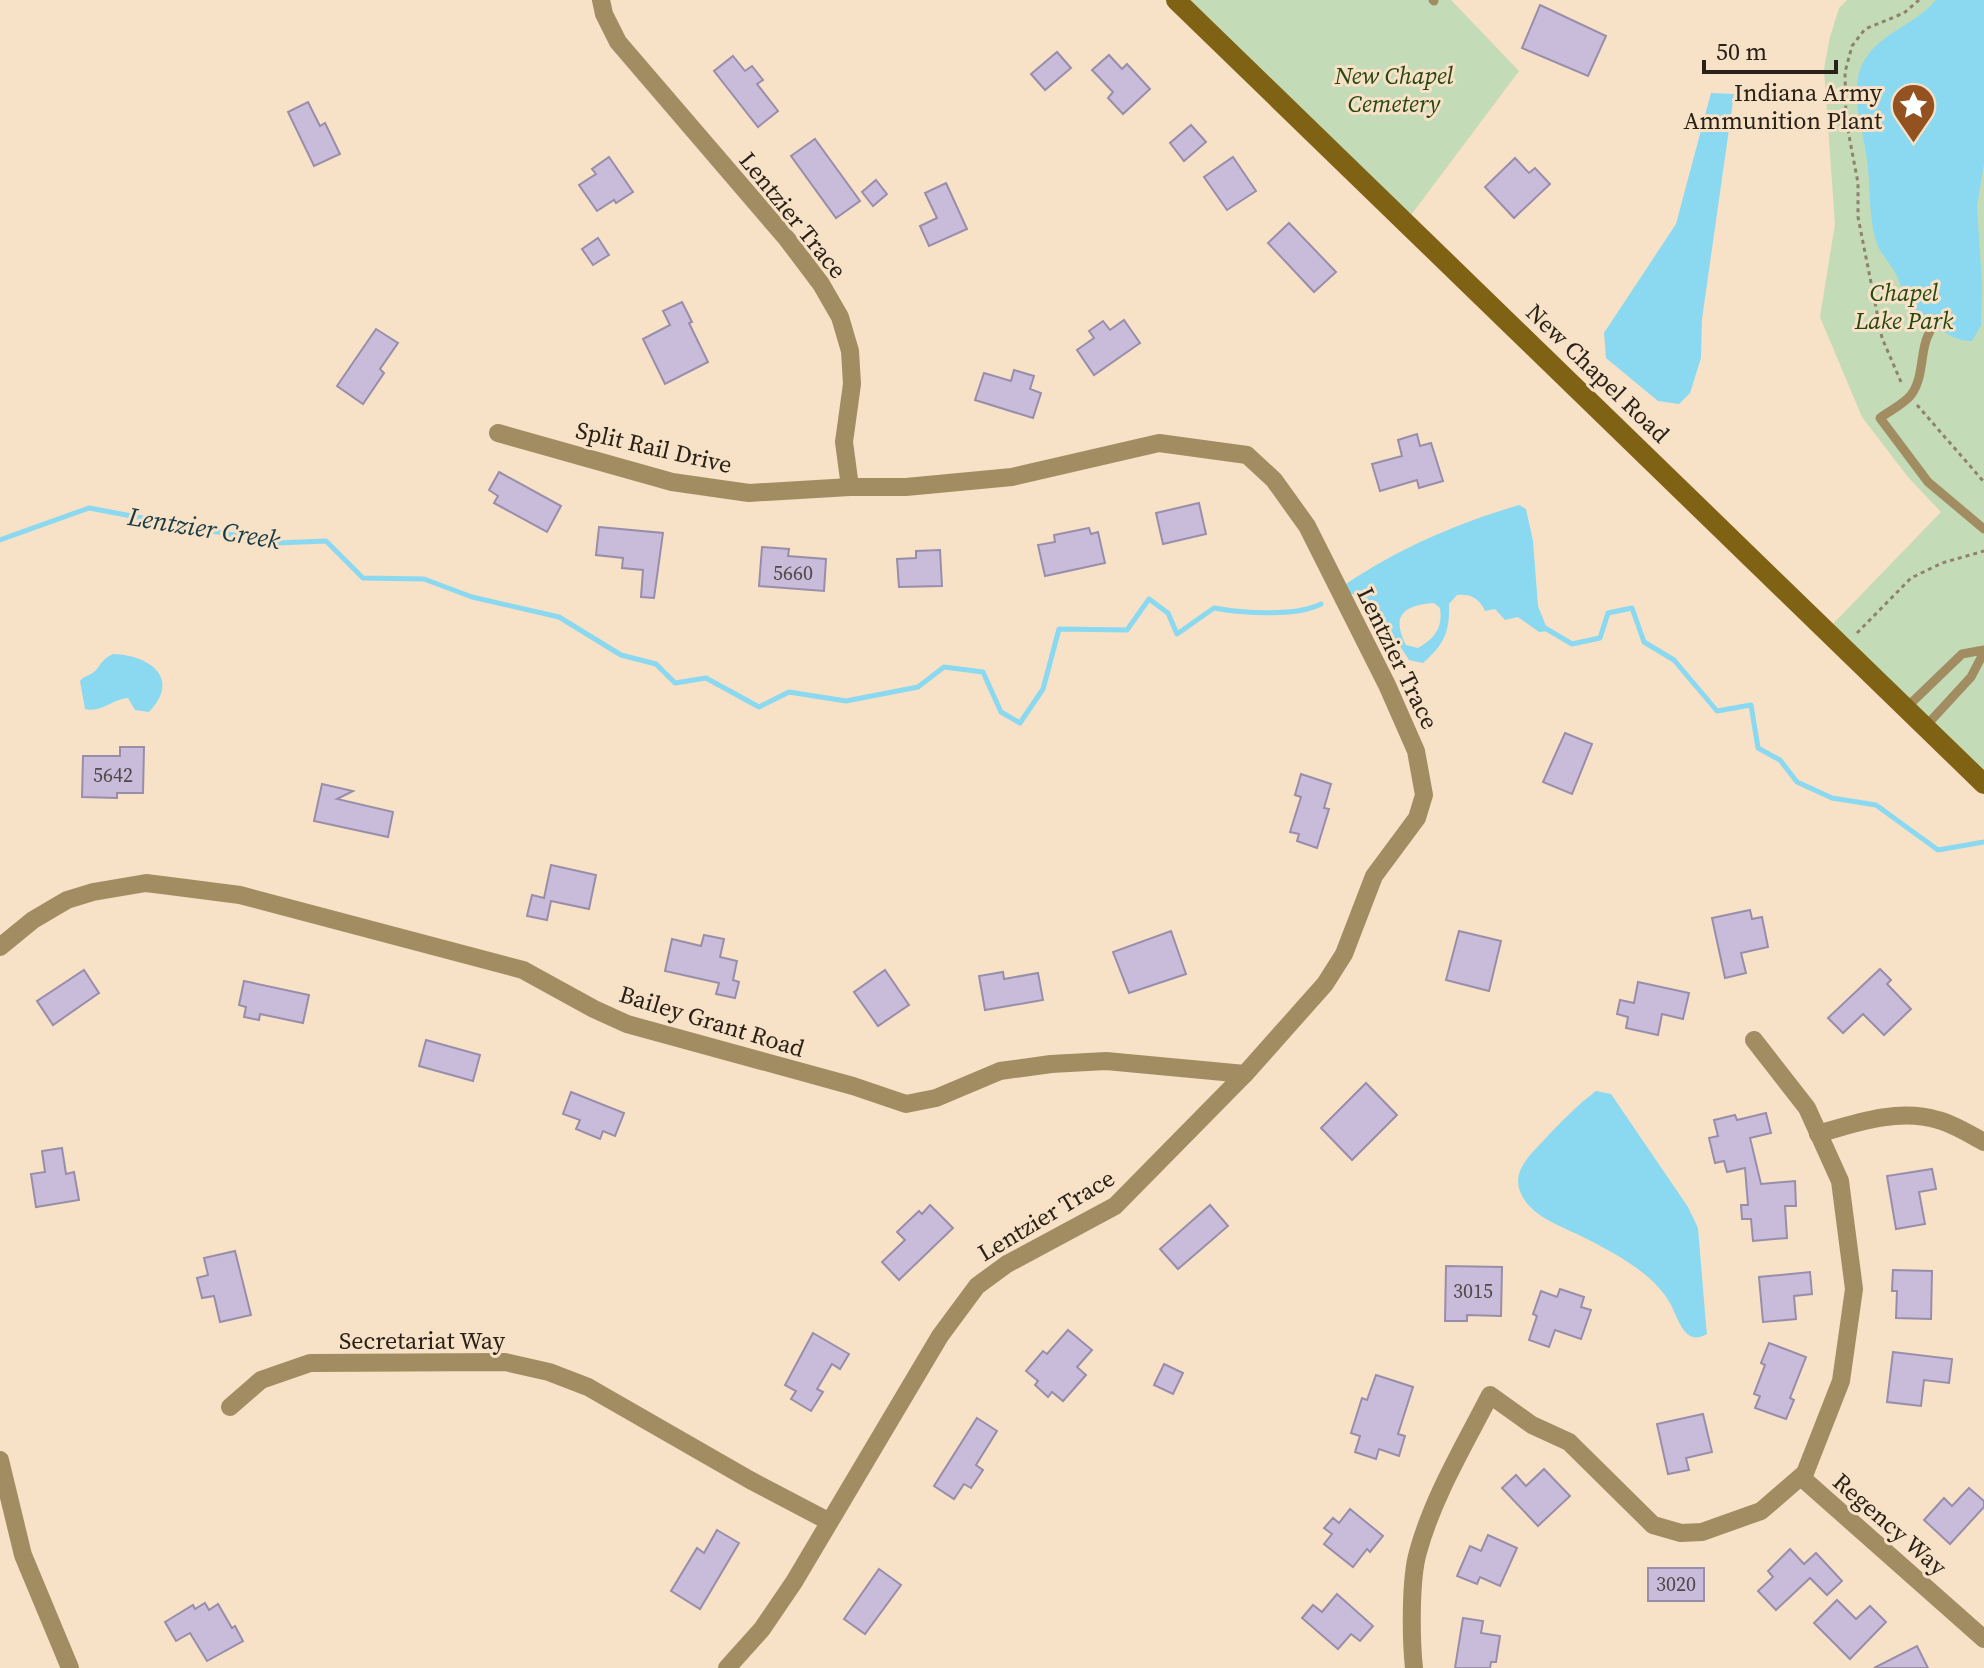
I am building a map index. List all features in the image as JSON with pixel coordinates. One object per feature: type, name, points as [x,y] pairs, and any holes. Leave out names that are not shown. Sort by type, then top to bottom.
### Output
[{"type":"street","name":"Lentzier Trace","points":[[601,0],[604,14],[618,42],[787,239],[821,284],[840,317],[851,362],[852,384],[844,442],[850,487],[906,487],[1012,477],[1159,443],[1247,455],[1274,480],[1307,526],[1387,685],[1416,751],[1424,795],[1417,818],[1374,876],[1344,954],[1325,984],[1245,1074],[1115,1206],[1007,1264],[977,1286],[940,1336],[794,1582],[762,1629],[727,1668]]},
{"type":"street","name":"New Chapel Road","points":[[1176,0],[1984,784]]},
{"type":"street","name":"Split Rail Drive","points":[[498,433],[672,482],[749,493],[850,487]]},
{"type":"street","name":"Bailey Grant Road","points":[[0,947],[33,920],[67,900],[146,883],[240,895],[523,970],[627,1024],[853,1086],[906,1104],[936,1098],[1000,1071],[1051,1064],[1106,1061],[1245,1074]]},
{"type":"street","points":[[1414,1668],[1411,1643],[1417,1555],[1433,1508],[1490,1395],[1532,1425],[1569,1442],[1653,1525],[1681,1533],[1702,1532],[1761,1511],[1805,1473],[1841,1381],[1854,1289],[1840,1181],[1807,1108],[1754,1040]]},
{"type":"street","points":[[1818,1134],[1880,1117],[1918,1117],[1936,1119],[1984,1142]]},
{"type":"street","name":"Secretariat Way","points":[[230,1407],[261,1380],[310,1363],[505,1362],[549,1372],[588,1387],[828,1521]]},
{"type":"street","points":[[0,1460],[23,1555],[70,1668]]},
{"type":"street","name":"Regency Way","points":[[1801,1477],[1984,1639]]},
{"type":"lane","points":[[1933,327],[1928,332],[1918,382],[1911,397],[1880,418],[1928,482],[1984,529]]},
{"type":"lane","points":[[1906,708],[1962,654],[1984,651]]},
{"type":"lane","points":[[1925,727],[1971,677],[1984,651]]},
{"type":"path","points":[[1919,0],[1904,13],[1865,29],[1852,46],[1845,72],[1846,120],[1858,183],[1858,217],[1882,338],[1892,367],[1911,397],[1984,482]]},
{"type":"path","points":[[1843,647],[1911,578],[1942,563],[1984,551]]},
{"type":"green space","name":"New Chapel Cemetery","points":[[1174,0],[1451,0],[1519,71],[1405,223]]},
{"type":"green space","name":"Chapel Lake Park","points":[[1847,0],[1984,0],[1984,772],[1830,627],[1941,512],[1908,477],[1862,417],[1820,317],[1835,224],[1824,69],[1839,8]]},
{"type":"water","points":[[1936,0],[1984,0],[1984,163],[1977,206],[1981,325],[1972,341],[1956,338],[1918,318],[1879,247],[1873,227],[1868,164],[1858,108],[1859,74],[1870,52]]},
{"type":"water","points":[[1711,93],[1734,94],[1702,319],[1701,358],[1690,393],[1679,404],[1658,401],[1606,358],[1604,333],[1676,224]]},
{"type":"water","points":[[1519,505],[1526,509],[1533,541],[1538,606],[1548,631],[1539,632],[1518,617],[1505,620],[1495,609],[1485,611],[1474,598],[1457,595],[1449,604],[1447,630],[1436,650],[1423,663],[1409,660],[1371,602],[1350,593],[1346,584],[1408,548]],"holes":[[[1434,603],[1440,608],[1439,627],[1433,636],[1418,648],[1406,645],[1400,626],[1403,614],[1423,604]]]},
{"type":"water","points":[[113,654],[126,655],[149,664],[162,679],[158,700],[149,712],[135,710],[128,698],[97,709],[85,709],[80,681]]},
{"type":"water","points":[[1596,1091],[1611,1094],[1688,1207],[1698,1228],[1707,1334],[1693,1337],[1688,1334],[1667,1298],[1648,1277],[1613,1253],[1539,1215],[1523,1198],[1518,1181],[1525,1162],[1562,1121]]},
{"type":"building","points":[[1540,5],[1606,36],[1588,76],[1522,48]]},
{"type":"building","points":[[1057,52],[1071,68],[1045,90],[1031,74]]},
{"type":"building","points":[[1109,55],[1122,69],[1127,64],[1150,89],[1123,114],[1108,98],[1113,92],[1092,70]]},
{"type":"building","points":[[733,56],[745,71],[752,66],[763,80],[757,84],[778,111],[758,127],[714,71]]},
{"type":"building","points":[[308,102],[320,126],[325,123],[340,154],[314,166],[288,112]]},
{"type":"building","points":[[1191,125],[1206,142],[1184,161],[1170,143]]},
{"type":"building","points":[[815,139],[860,201],[836,218],[791,156]]},
{"type":"building","points":[[609,157],[633,192],[597,211],[579,185],[596,174],[592,169]]},
{"type":"building","points":[[1233,157],[1256,191],[1227,210],[1204,177]]},
{"type":"building","points":[[1515,158],[1529,173],[1535,168],[1550,184],[1514,218],[1485,187]]},
{"type":"building","points":[[876,180],[887,194],[873,206],[862,192]]},
{"type":"building","points":[[946,183],[967,229],[929,246],[920,226],[937,218],[925,193]]},
{"type":"building","points":[[1289,223],[1336,272],[1314,292],[1268,243]]},
{"type":"building","points":[[598,238],[609,255],[593,265],[582,249]]},
{"type":"building","points":[[682,302],[708,362],[665,384],[643,339],[670,325],[663,311]]},
{"type":"building","points":[[1124,320],[1140,343],[1094,375],[1077,350],[1094,338],[1089,331],[1103,321],[1110,330]]},
{"type":"building","points":[[376,329],[398,343],[380,369],[384,373],[363,404],[337,386]]},
{"type":"building","points":[[1014,370],[1034,376],[1030,389],[1041,393],[1033,418],[975,400],[984,373],[1011,381]]},
{"type":"building","points":[[1417,434],[1420,446],[1431,443],[1443,481],[1419,488],[1417,480],[1380,491],[1372,464],[1402,456],[1398,440]]},
{"type":"building","points":[[499,472],[561,506],[547,532],[494,503],[498,496],[489,490]]},
{"type":"building","points":[[1199,503],[1206,534],[1163,544],[1156,513]]},
{"type":"building","points":[[599,527],[663,533],[654,598],[641,597],[643,570],[622,568],[623,558],[596,555]]},
{"type":"building","points":[[1089,528],[1091,534],[1098,532],[1105,563],[1045,576],[1038,545],[1055,542],[1054,535]]},
{"type":"building","points":[[762,547],[789,549],[788,556],[826,559],[824,591],[759,586]]},
{"type":"building","points":[[940,550],[942,586],[899,587],[897,559],[916,558],[916,551]]},
{"type":"building","points":[[1565,733],[1592,744],[1572,794],[1543,782]]},
{"type":"building","points":[[120,747],[144,747],[143,793],[117,793],[117,798],[82,797],[83,756],[120,756]]},
{"type":"building","points":[[1301,774],[1331,784],[1324,808],[1329,809],[1317,848],[1297,841],[1299,834],[1290,832],[1301,797],[1295,795]]},
{"type":"building","points":[[322,784],[353,791],[337,799],[393,812],[388,837],[314,821]]},
{"type":"building","points":[[551,865],[596,875],[589,909],[551,901],[547,920],[527,916],[532,895],[544,898]]},
{"type":"building","points":[[1750,910],[1752,919],[1762,917],[1768,947],[1741,953],[1746,973],[1725,978],[1712,918]]},
{"type":"building","points":[[1171,931],[1186,974],[1129,993],[1113,952]]},
{"type":"building","points":[[1459,931],[1501,941],[1489,991],[1446,980]]},
{"type":"building","points":[[704,935],[724,939],[720,957],[737,961],[733,980],[739,982],[735,998],[716,994],[719,983],[665,971],[672,939],[701,946]]},
{"type":"building","points":[[1880,969],[1891,980],[1887,984],[1911,1009],[1884,1035],[1863,1014],[1843,1033],[1828,1018]]},
{"type":"building","points":[[84,970],[99,993],[53,1025],[37,1001]]},
{"type":"building","points":[[885,970],[909,1005],[878,1026],[854,992]]},
{"type":"building","points":[[1003,972],[1004,979],[1038,973],[1043,1000],[985,1010],[979,976]]},
{"type":"building","points":[[244,981],[309,995],[303,1023],[260,1014],[259,1020],[244,1017],[246,1007],[239,1005]]},
{"type":"building","points":[[1638,982],[1689,993],[1683,1019],[1662,1014],[1658,1035],[1626,1028],[1628,1017],[1617,1014],[1620,1000],[1634,1003]]},
{"type":"building","points":[[426,1040],[480,1055],[473,1081],[419,1066]]},
{"type":"building","points":[[1366,1083],[1397,1115],[1352,1160],[1321,1128]]},
{"type":"building","points":[[571,1092],[624,1113],[615,1136],[603,1131],[600,1139],[576,1129],[580,1120],[563,1114]]},
{"type":"building","points":[[1766,1113],[1771,1133],[1750,1138],[1761,1184],[1795,1181],[1796,1206],[1785,1206],[1787,1238],[1753,1241],[1751,1219],[1742,1219],[1741,1205],[1748,1205],[1745,1168],[1727,1172],[1724,1161],[1715,1163],[1709,1138],[1718,1136],[1714,1120],[1735,1115],[1737,1120]]},
{"type":"building","points":[[62,1148],[66,1174],[74,1172],[79,1200],[36,1207],[31,1174],[45,1172],[42,1151]]},
{"type":"building","points":[[1932,1169],[1936,1189],[1919,1192],[1925,1224],[1896,1229],[1887,1176]]},
{"type":"building","points":[[930,1205],[953,1228],[899,1280],[882,1262],[905,1240],[897,1232]]},
{"type":"building","points":[[1210,1205],[1228,1226],[1178,1269],[1160,1249]]},
{"type":"building","points":[[235,1251],[251,1315],[220,1322],[214,1296],[202,1298],[197,1278],[208,1275],[204,1258]]},
{"type":"building","points":[[1446,1266],[1502,1267],[1501,1316],[1467,1315],[1467,1321],[1445,1321]]},
{"type":"building","points":[[1893,1270],[1932,1271],[1931,1319],[1896,1318],[1897,1291],[1892,1291]]},
{"type":"building","points":[[1810,1272],[1812,1294],[1794,1296],[1796,1319],[1763,1322],[1759,1277]]},
{"type":"building","points":[[1560,1289],[1584,1297],[1581,1307],[1591,1310],[1581,1339],[1555,1330],[1549,1347],[1529,1340],[1541,1291],[1557,1297]]},
{"type":"building","points":[[1068,1330],[1092,1350],[1077,1367],[1086,1375],[1063,1401],[1052,1392],[1048,1397],[1035,1385],[1038,1381],[1026,1371],[1043,1351],[1047,1354]]},
{"type":"building","points":[[813,1333],[849,1354],[840,1369],[832,1364],[817,1389],[823,1392],[811,1411],[791,1399],[796,1391],[785,1385]]},
{"type":"building","points":[[1769,1343],[1806,1357],[1790,1398],[1794,1400],[1786,1419],[1755,1408],[1760,1396],[1754,1394]]},
{"type":"building","points":[[1893,1352],[1952,1359],[1949,1383],[1924,1380],[1921,1406],[1887,1402]]},
{"type":"building","points":[[1164,1364],[1183,1373],[1173,1394],[1154,1385]]},
{"type":"building","points":[[1376,1375],[1413,1387],[1398,1434],[1405,1436],[1399,1456],[1379,1449],[1376,1459],[1355,1452],[1360,1436],[1351,1433],[1362,1398],[1367,1400]]},
{"type":"building","points":[[1703,1414],[1712,1452],[1686,1458],[1689,1470],[1668,1474],[1657,1424]]},
{"type":"building","points":[[977,1418],[997,1431],[976,1465],[983,1470],[971,1488],[964,1484],[954,1499],[934,1486]]},
{"type":"building","points":[[1544,1469],[1570,1496],[1538,1526],[1502,1488],[1516,1475],[1526,1486]]},
{"type":"building","points":[[1969,1488],[1984,1501],[1984,1507],[1950,1544],[1924,1520],[1944,1498],[1952,1506]]},
{"type":"building","points":[[1350,1509],[1383,1536],[1370,1552],[1367,1549],[1353,1567],[1324,1544],[1332,1534],[1324,1528],[1333,1518],[1339,1523]]},
{"type":"building","points":[[717,1530],[739,1543],[700,1609],[671,1591],[697,1548],[704,1553]]},
{"type":"building","points":[[1488,1535],[1517,1548],[1500,1586],[1480,1577],[1477,1584],[1457,1576],[1470,1546],[1481,1551]]},
{"type":"building","points":[[1790,1549],[1804,1564],[1816,1553],[1842,1581],[1827,1595],[1810,1578],[1776,1610],[1758,1591],[1773,1577],[1768,1571]]},
{"type":"building","points":[[1648,1568],[1704,1568],[1704,1601],[1648,1601]]},
{"type":"building","points":[[879,1569],[901,1585],[865,1634],[844,1619]]},
{"type":"building","points":[[1337,1594],[1373,1626],[1360,1641],[1351,1634],[1338,1649],[1302,1618],[1313,1605],[1322,1612]]},
{"type":"building","points":[[1837,1600],[1856,1619],[1870,1606],[1886,1622],[1850,1659],[1814,1623]]},
{"type":"building","points":[[205,1603],[209,1610],[218,1604],[243,1641],[207,1661],[190,1633],[176,1641],[165,1622],[193,1605],[195,1609]]},
{"type":"building","points":[[1463,1618],[1483,1621],[1481,1633],[1500,1636],[1496,1662],[1491,1662],[1490,1668],[1455,1668]]},
{"type":"building","points":[[1917,1646],[1928,1668],[1874,1668]]},
{"type":"waterway","name":"Lentzier Creek","points":[[0,540],[89,508],[277,543],[326,541],[363,578],[424,579],[472,597],[559,617],[621,655],[656,664],[675,683],[706,678],[759,707],[789,692],[846,701],[918,687],[944,667],[983,672],[1001,712],[1020,723],[1043,689],[1059,629],[1127,630],[1149,599],[1168,613],[1177,634],[1214,608],[1283,612],[1321,604]]},
{"type":"waterway","name":"Lentzier Creek","points":[[1545,628],[1572,644],[1600,638],[1608,613],[1632,608],[1644,642],[1674,660],[1717,711],[1751,705],[1758,748],[1780,760],[1797,782],[1832,798],[1876,805],[1938,850],[1984,842]]},
{"type":"place","name":"Indiana Army Ammunition Plant","points":[[1913,145]]}]
